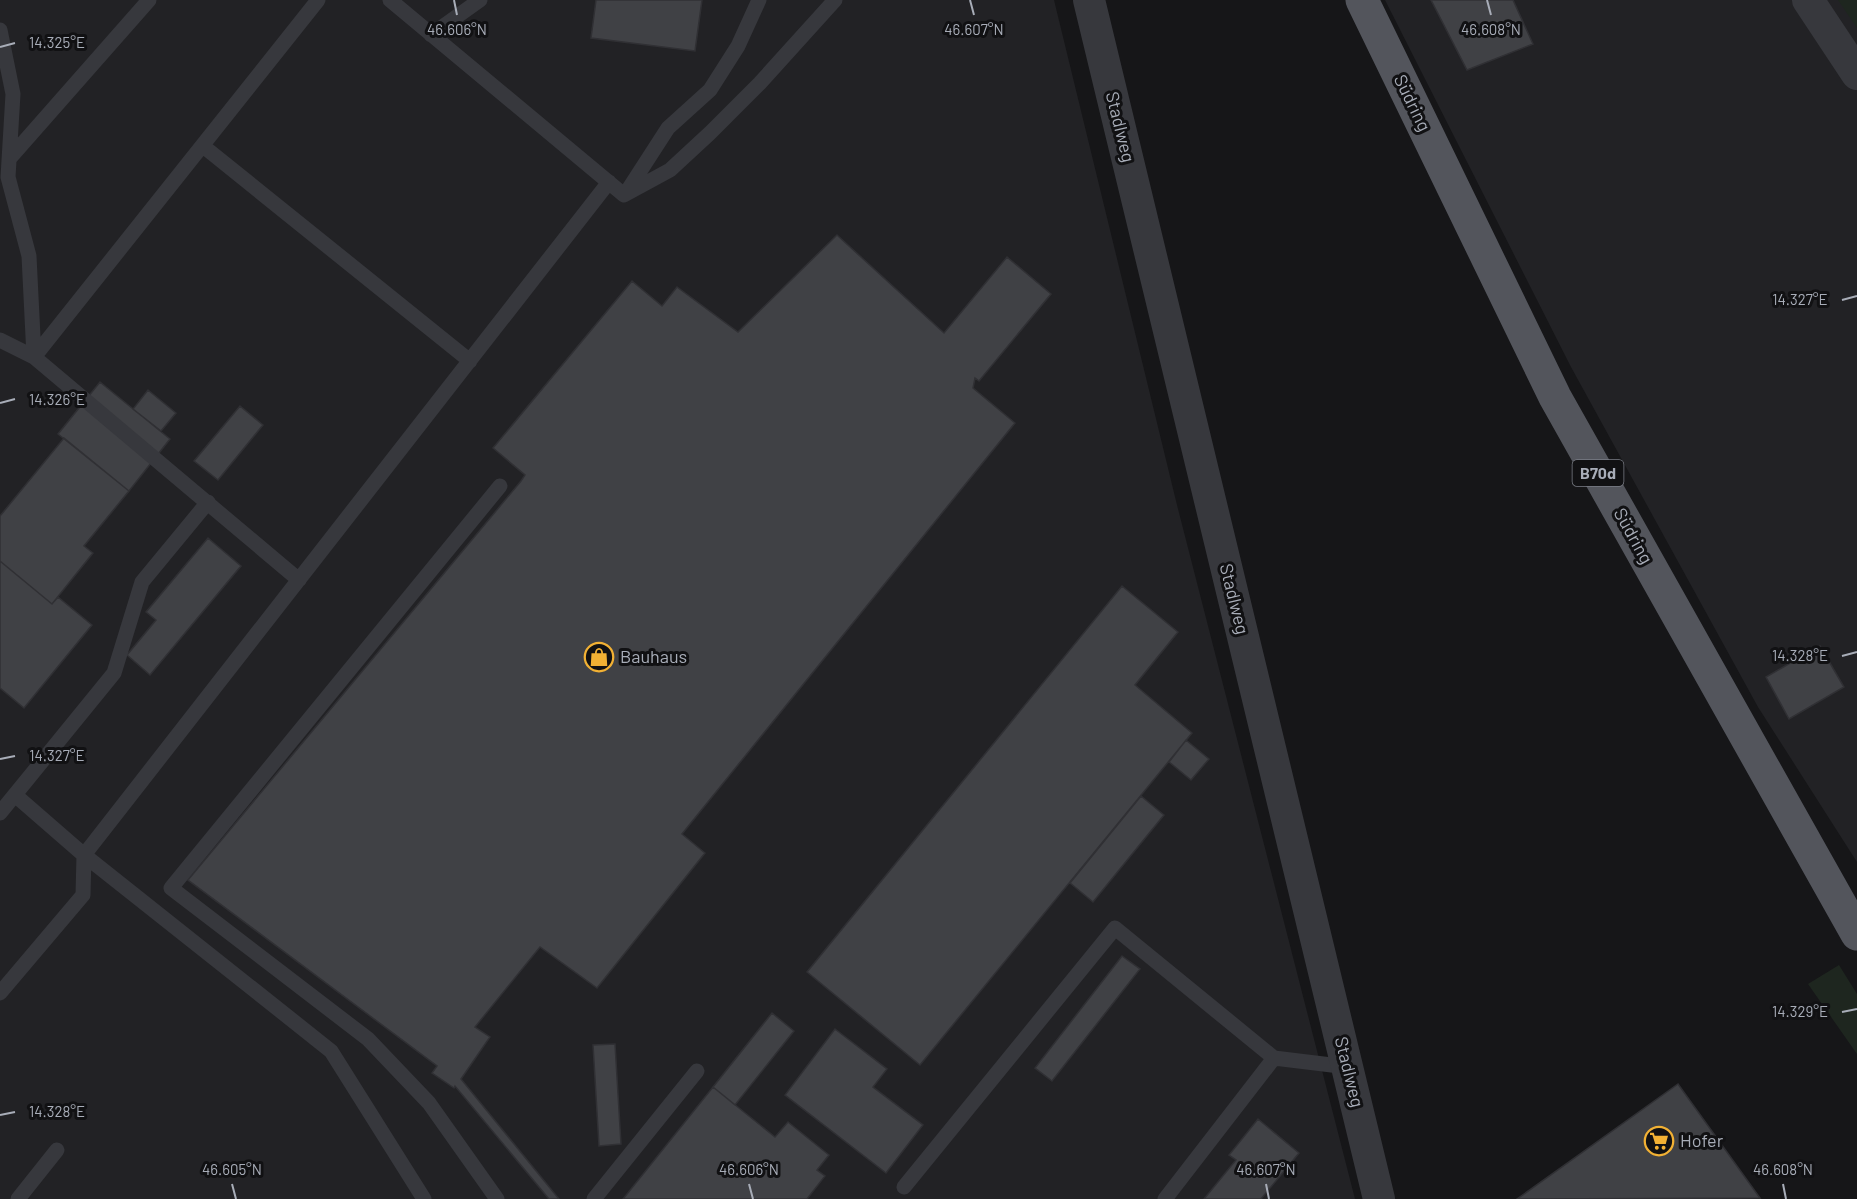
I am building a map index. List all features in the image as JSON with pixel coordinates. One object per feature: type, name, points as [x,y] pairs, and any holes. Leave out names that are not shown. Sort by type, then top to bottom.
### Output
[{"type":"main road","name":"Südring","points":[[1362,0],[1555,397],[1857,934]]},
{"type":"street","name":"Stadlweg","points":[[1089,0],[1380,1199]]},
{"type":"street","points":[[1809,0],[1857,74]]},
{"type":"lane","points":[[9,159],[149,0]]},
{"type":"lane","points":[[34,357],[318,0]]},
{"type":"lane","points":[[390,0],[624,195]]},
{"type":"lane","points":[[431,35],[480,0]]},
{"type":"lane","points":[[624,195],[669,128],[710,90],[738,46],[759,0]]},
{"type":"lane","points":[[624,195],[670,170],[767,75],[835,0]]},
{"type":"lane","points":[[0,30],[13,94],[8,177],[29,256],[34,357]]},
{"type":"lane","points":[[203,146],[470,361]]},
{"type":"lane","points":[[0,993],[83,895],[84,855],[609,182]]},
{"type":"lane","points":[[0,340],[34,357],[299,580]]},
{"type":"lane","points":[[497,1199],[429,1103],[368,1039],[171,888],[500,486]]},
{"type":"lane","points":[[0,813],[114,673],[142,582],[208,502]]},
{"type":"lane","points":[[15,795],[84,855],[331,1051],[424,1199]]},
{"type":"lane","points":[[904,1187],[1115,928],[1274,1058],[1348,1067]]},
{"type":"lane","points":[[1165,1199],[1274,1058]]},
{"type":"lane","points":[[594,1199],[697,1071]]},
{"type":"lane","points":[[18,1199],[57,1150]]},
{"type":"shaded area","points":[[0,0],[1054,0],[1177,505],[1355,1199],[0,1199]]},
{"type":"shaded area","points":[[1385,0],[1857,0],[1857,862],[1758,707],[1571,367]]},
{"type":"shaded area","points":[[1838,0],[1857,0],[1857,28]]},
{"type":"shaded area","points":[[1839,965],[1857,994],[1857,1054],[1808,984]]},
{"type":"building","points":[[596,0],[702,0],[695,51],[591,38]]},
{"type":"building","points":[[1431,0],[1513,0],[1533,44],[1467,70]]},
{"type":"building","name":"Bauhaus","points":[[837,235],[944,333],[1007,257],[1051,294],[979,381],[975,378],[973,388],[1015,423],[682,834],[705,853],[597,988],[540,947],[475,1027],[490,1037],[461,1079],[559,1199],[549,1199],[455,1086],[454,1088],[432,1073],[437,1066],[188,880],[521,481],[525,475],[493,448],[632,281],[662,306],[677,287],[738,332]]},
{"type":"building","points":[[100,382],[170,439],[129,491],[58,434]]},
{"type":"building","points":[[148,390],[176,413],[161,431],[133,409]]},
{"type":"building","points":[[240,406],[263,425],[218,480],[194,461]]},
{"type":"building","points":[[64,438],[129,491],[84,546],[93,553],[52,604],[0,561],[0,516]]},
{"type":"building","points":[[208,538],[241,566],[150,675],[127,655],[156,620],[146,612]]},
{"type":"building","points":[[0,561],[52,604],[58,597],[92,625],[24,708],[0,688]]},
{"type":"building","points":[[1122,586],[1178,632],[1135,685],[1192,733],[920,1065],[807,972]]},
{"type":"building","points":[[1820,646],[1844,687],[1789,719],[1766,677]]},
{"type":"building","points":[[1186,740],[1209,759],[1191,780],[1169,762]]},
{"type":"building","points":[[1141,796],[1164,815],[1093,902],[1070,883]]},
{"type":"building","points":[[1122,956],[1140,969],[1052,1081],[1035,1068]]},
{"type":"building","points":[[772,1013],[794,1031],[735,1105],[713,1087]]},
{"type":"building","points":[[835,1029],[887,1069],[873,1087],[923,1125],[886,1173],[785,1095]]},
{"type":"building","points":[[615,1044],[621,1144],[599,1146],[593,1045]]},
{"type":"building","name":"Hofer","points":[[1678,1084],[1760,1198],[1517,1199]]},
{"type":"building","points":[[713,1087],[775,1137],[788,1122],[829,1155],[817,1170],[825,1176],[807,1199],[623,1199]]},
{"type":"building","points":[[1258,1119],[1299,1153],[1261,1199],[1204,1199],[1236,1160],[1229,1155]]},
{"type":"place","name":"Bauhaus","points":[[599,657]]},
{"type":"place","name":"Hofer","points":[[1659,1141]]}]
